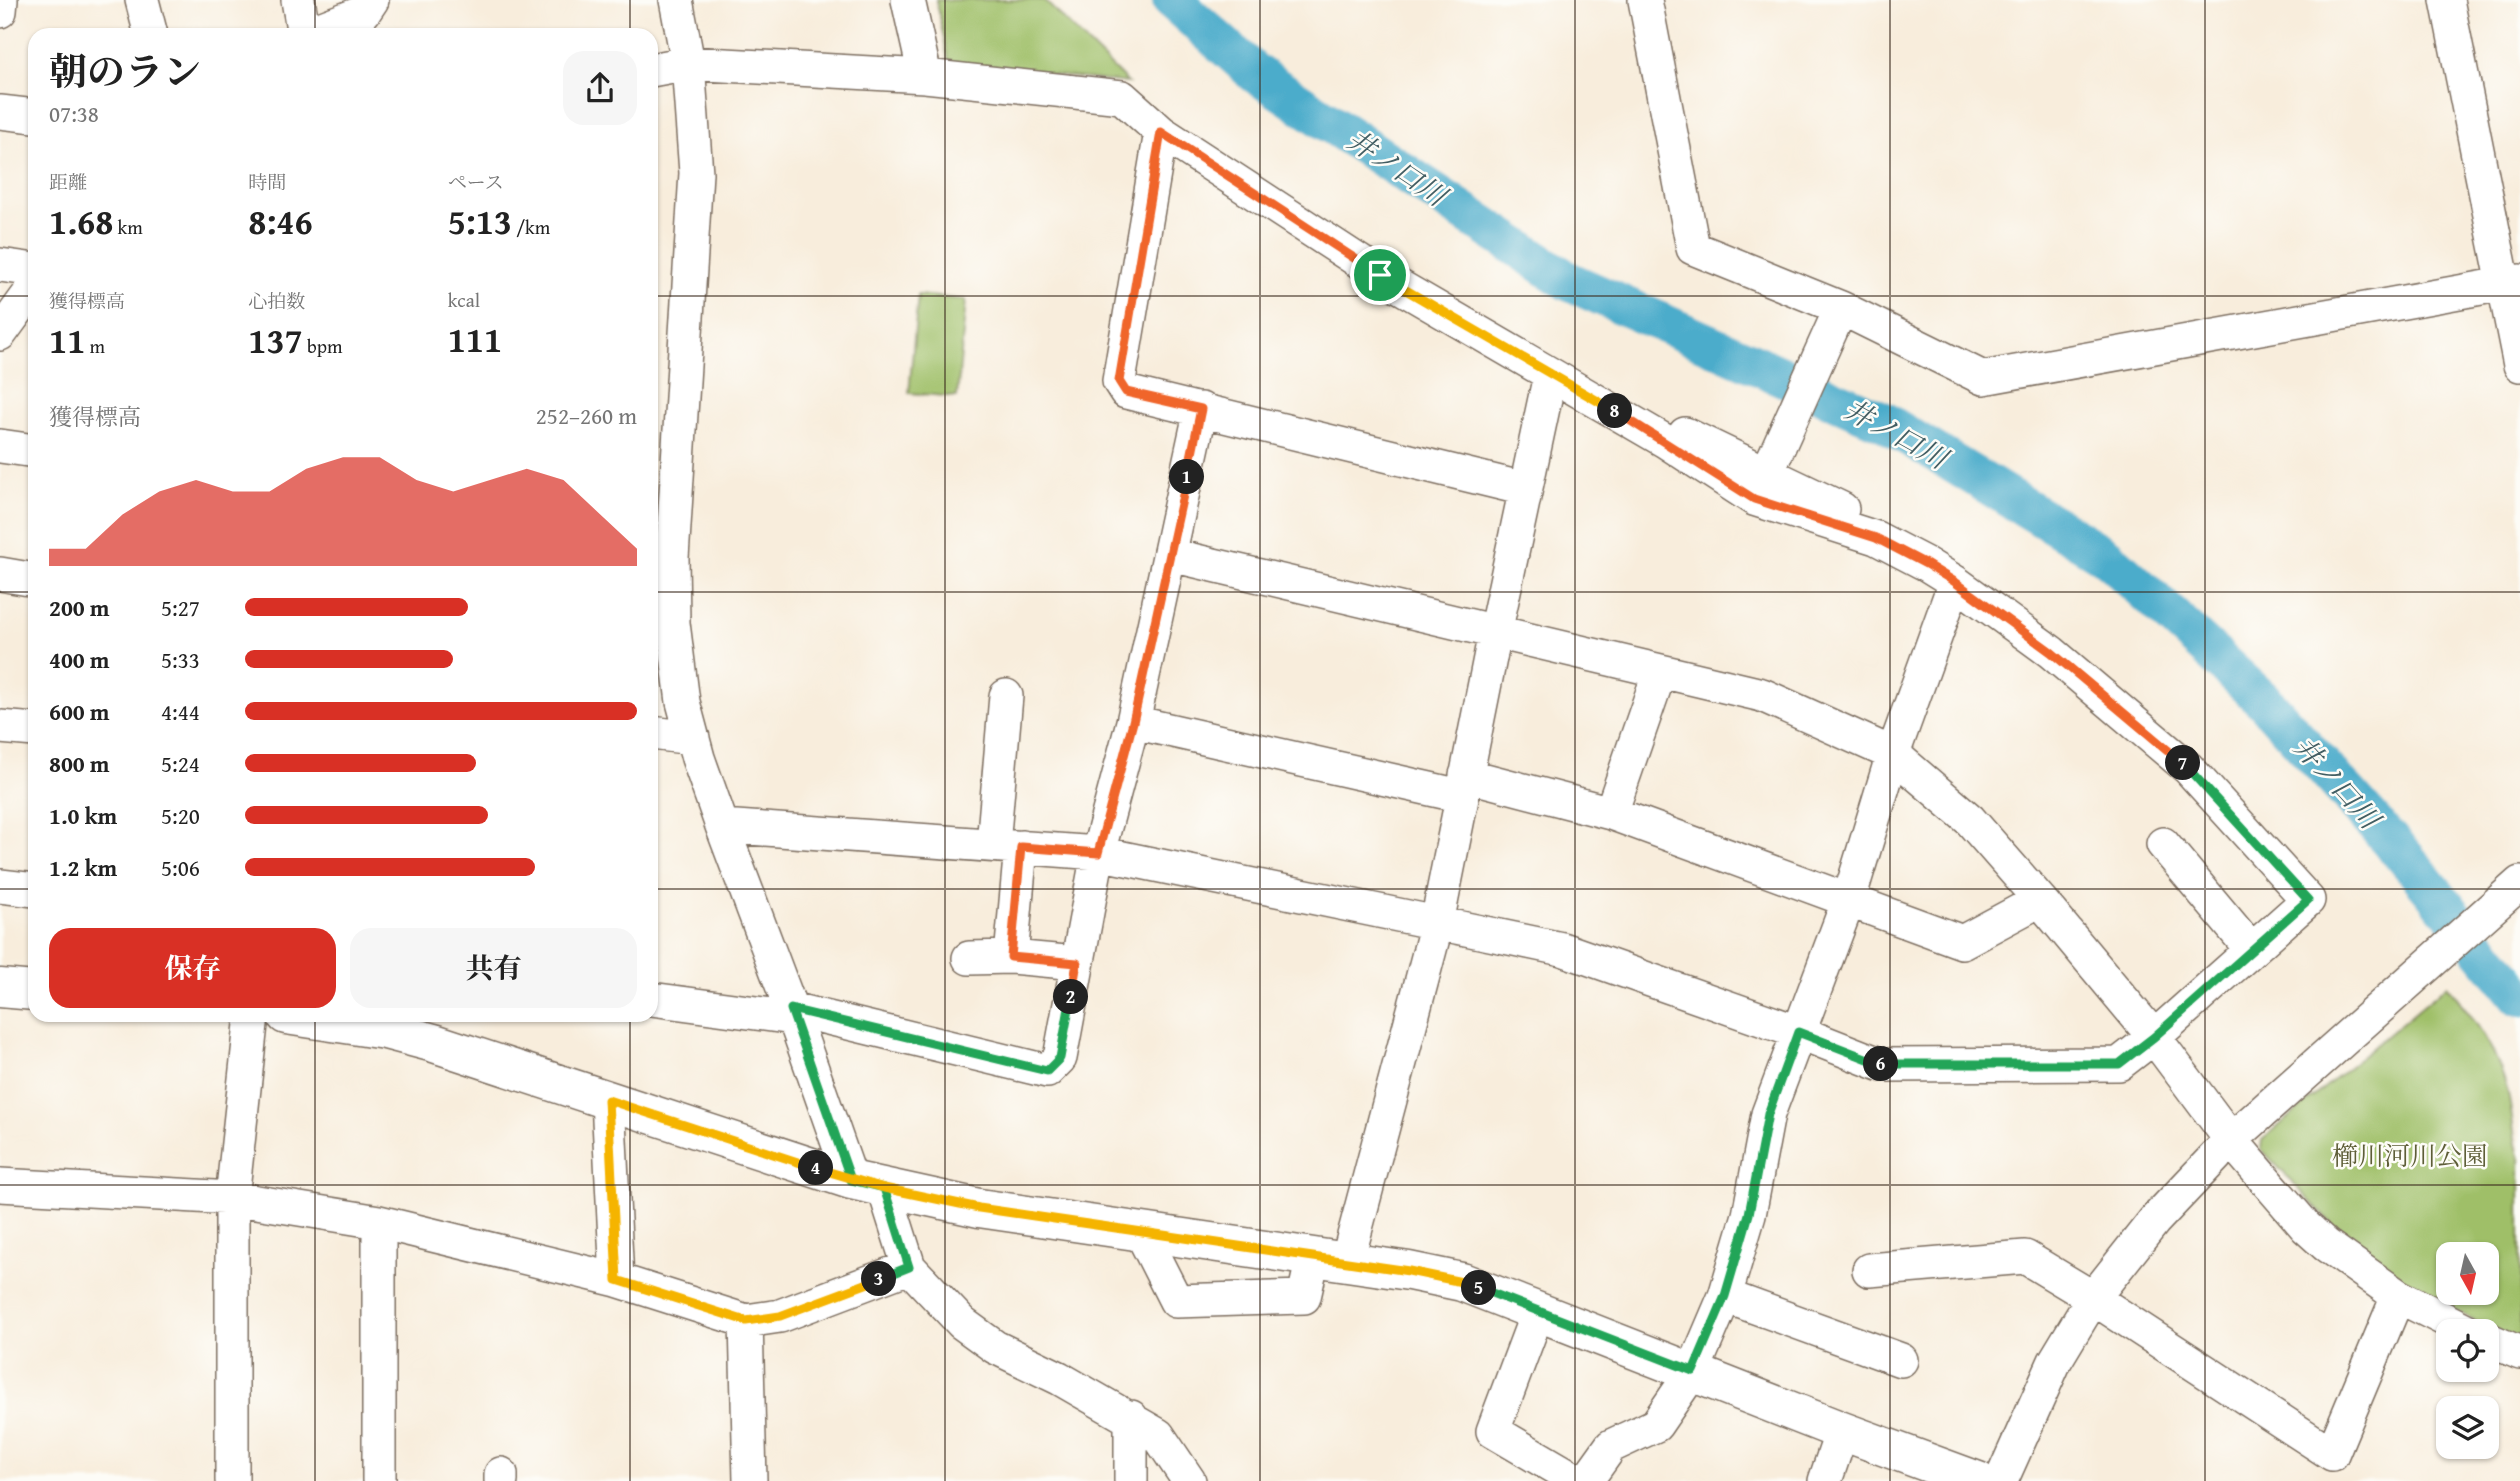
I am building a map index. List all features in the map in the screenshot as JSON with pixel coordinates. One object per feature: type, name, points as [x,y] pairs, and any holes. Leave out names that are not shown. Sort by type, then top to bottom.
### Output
[{"type":"main road","points":[[0,988],[28,990]]},
{"type":"main road","points":[[339,1022],[434,1043],[867,1184],[979,1208],[1462,1282],[1842,1431],[1978,1481]]},
{"type":"street","points":[[0,11],[1,0]]},
{"type":"street","points":[[142,0],[149,28]]},
{"type":"street","points":[[298,0],[303,28]]},
{"type":"street","points":[[322,28],[364,12],[372,0]]},
{"type":"street","points":[[676,0],[688,62],[696,173],[662,556],[683,702],[722,826],[792,1014],[867,1184],[909,1267],[961,1323],[995,1347],[1131,1417],[1158,1435],[1189,1481]]},
{"type":"street","points":[[908,0],[925,76]]},
{"type":"street","points":[[1645,0],[1693,248],[1837,318],[1983,378],[2512,282]]},
{"type":"street","points":[[2447,0],[2512,282],[2520,365]]},
{"type":"street","points":[[658,69],[688,62],[925,76],[1122,97],[1161,132],[1380,275],[1665,441],[1754,499],[1876,538],[1955,582],[2051,652],[2188,768],[2308,900],[2154,1037],[2119,1064],[1882,1065],[1798,1032],[1562,949],[1098,853],[722,826]]},
{"type":"street","points":[[0,112],[28,115]]},
{"type":"street","points":[[1161,132],[1119,381],[1126,392],[1525,489]]},
{"type":"street","points":[[0,265],[28,269]]},
{"type":"street","points":[[0,334],[28,296]]},
{"type":"street","points":[[1770,466],[1837,318]]},
{"type":"street","points":[[1140,1232],[1176,1301],[1304,1297],[1330,1260],[1437,923],[1494,633],[1550,375]]},
{"type":"street","points":[[658,1000],[792,1014],[1047,1071],[1060,1058],[1098,853],[1133,722],[1201,409]]},
{"type":"street","points":[[1665,441],[1671,428],[1770,466],[1864,519],[1876,538]]},
{"type":"street","points":[[0,446],[28,450]]},
{"type":"street","points":[[1171,555],[1762,695],[1893,754],[1970,820],[2040,900],[2154,1037],[2231,1140],[2306,1227],[2326,1245],[2398,1296],[2444,1319]]},
{"type":"street","points":[[0,574],[28,579]]},
{"type":"street","points":[[1586,1481],[1611,1446],[1656,1425],[1693,1371],[1725,1296],[1749,1214],[1768,1114],[1849,899],[1893,754],[1955,582]]},
{"type":"street","points":[[1611,813],[1660,671]]},
{"type":"street","points":[[1006,696],[1011,957]]},
{"type":"street","points":[[1133,722],[1611,813],[1962,942],[2040,900]]},
{"type":"street","points":[[0,727],[28,729]]},
{"type":"street","points":[[658,734],[693,738]]},
{"type":"street","points":[[2163,844],[2251,949]]},
{"type":"street","points":[[0,886],[28,889]]},
{"type":"street","points":[[2001,1481],[2055,1361],[2093,1298],[2154,1221],[2231,1140],[2517,887]]},
{"type":"street","points":[[969,958],[1011,957],[1077,963]]},
{"type":"street","points":[[232,1481],[232,1198],[251,1022]]},
{"type":"street","points":[[608,1100],[617,1280]]},
{"type":"street","points":[[0,1185],[232,1198],[379,1222],[617,1280],[746,1321],[780,1316],[909,1267]]},
{"type":"street","points":[[379,1222],[379,1481]]},
{"type":"street","points":[[1869,1269],[2025,1257],[2093,1298],[2332,1454],[2398,1296]]},
{"type":"street","points":[[1725,1296],[1901,1360]]},
{"type":"street","points":[[1538,1311],[1493,1431],[1578,1481]]},
{"type":"street","points":[[746,1321],[750,1481]]},
{"type":"street","points":[[2499,1344],[2520,1353]]},
{"type":"street","points":[[1131,1417],[1131,1481]]},
{"type":"street","points":[[1825,1481],[1842,1431]]},
{"type":"green space","points":[[936,0],[1044,0],[1128,83],[949,64]]},
{"type":"green space","points":[[918,295],[966,300],[957,397],[909,393]]},
{"type":"green space","name":"櫛川河川公園","points":[[2447,985],[2467,1010],[2492,1050],[2508,1094],[2520,1159],[2520,1341],[2499,1331],[2499,1319],[2473,1319],[2445,1306],[2499,1306],[2499,1242],[2436,1242],[2436,1302],[2349,1242],[2261,1149],[2262,1140]]},
{"type":"waterway","name":"井ノ口川","points":[[1172,0],[1256,74],[1568,281],[1885,422],[2107,557],[2264,701],[2405,857],[2520,996]]},
{"type":"route","points":[[1380,275],[1161,132],[1119,381],[1126,392],[1201,409],[1133,722],[1098,853],[1021,847],[1011,957],[1077,963],[1060,1058],[1047,1071],[791,1009],[851,1180],[884,1188],[909,1267],[780,1316],[746,1321],[617,1280],[608,1100],[851,1180],[884,1188],[979,1208],[1409,1271],[1462,1282],[1693,1371],[1725,1296],[1749,1214],[1768,1114],[1798,1032],[1882,1065],[2119,1064],[2154,1037],[2308,900],[2188,768],[2051,652],[1955,582],[1876,538],[1754,499],[1605,405],[1380,275]]}]
